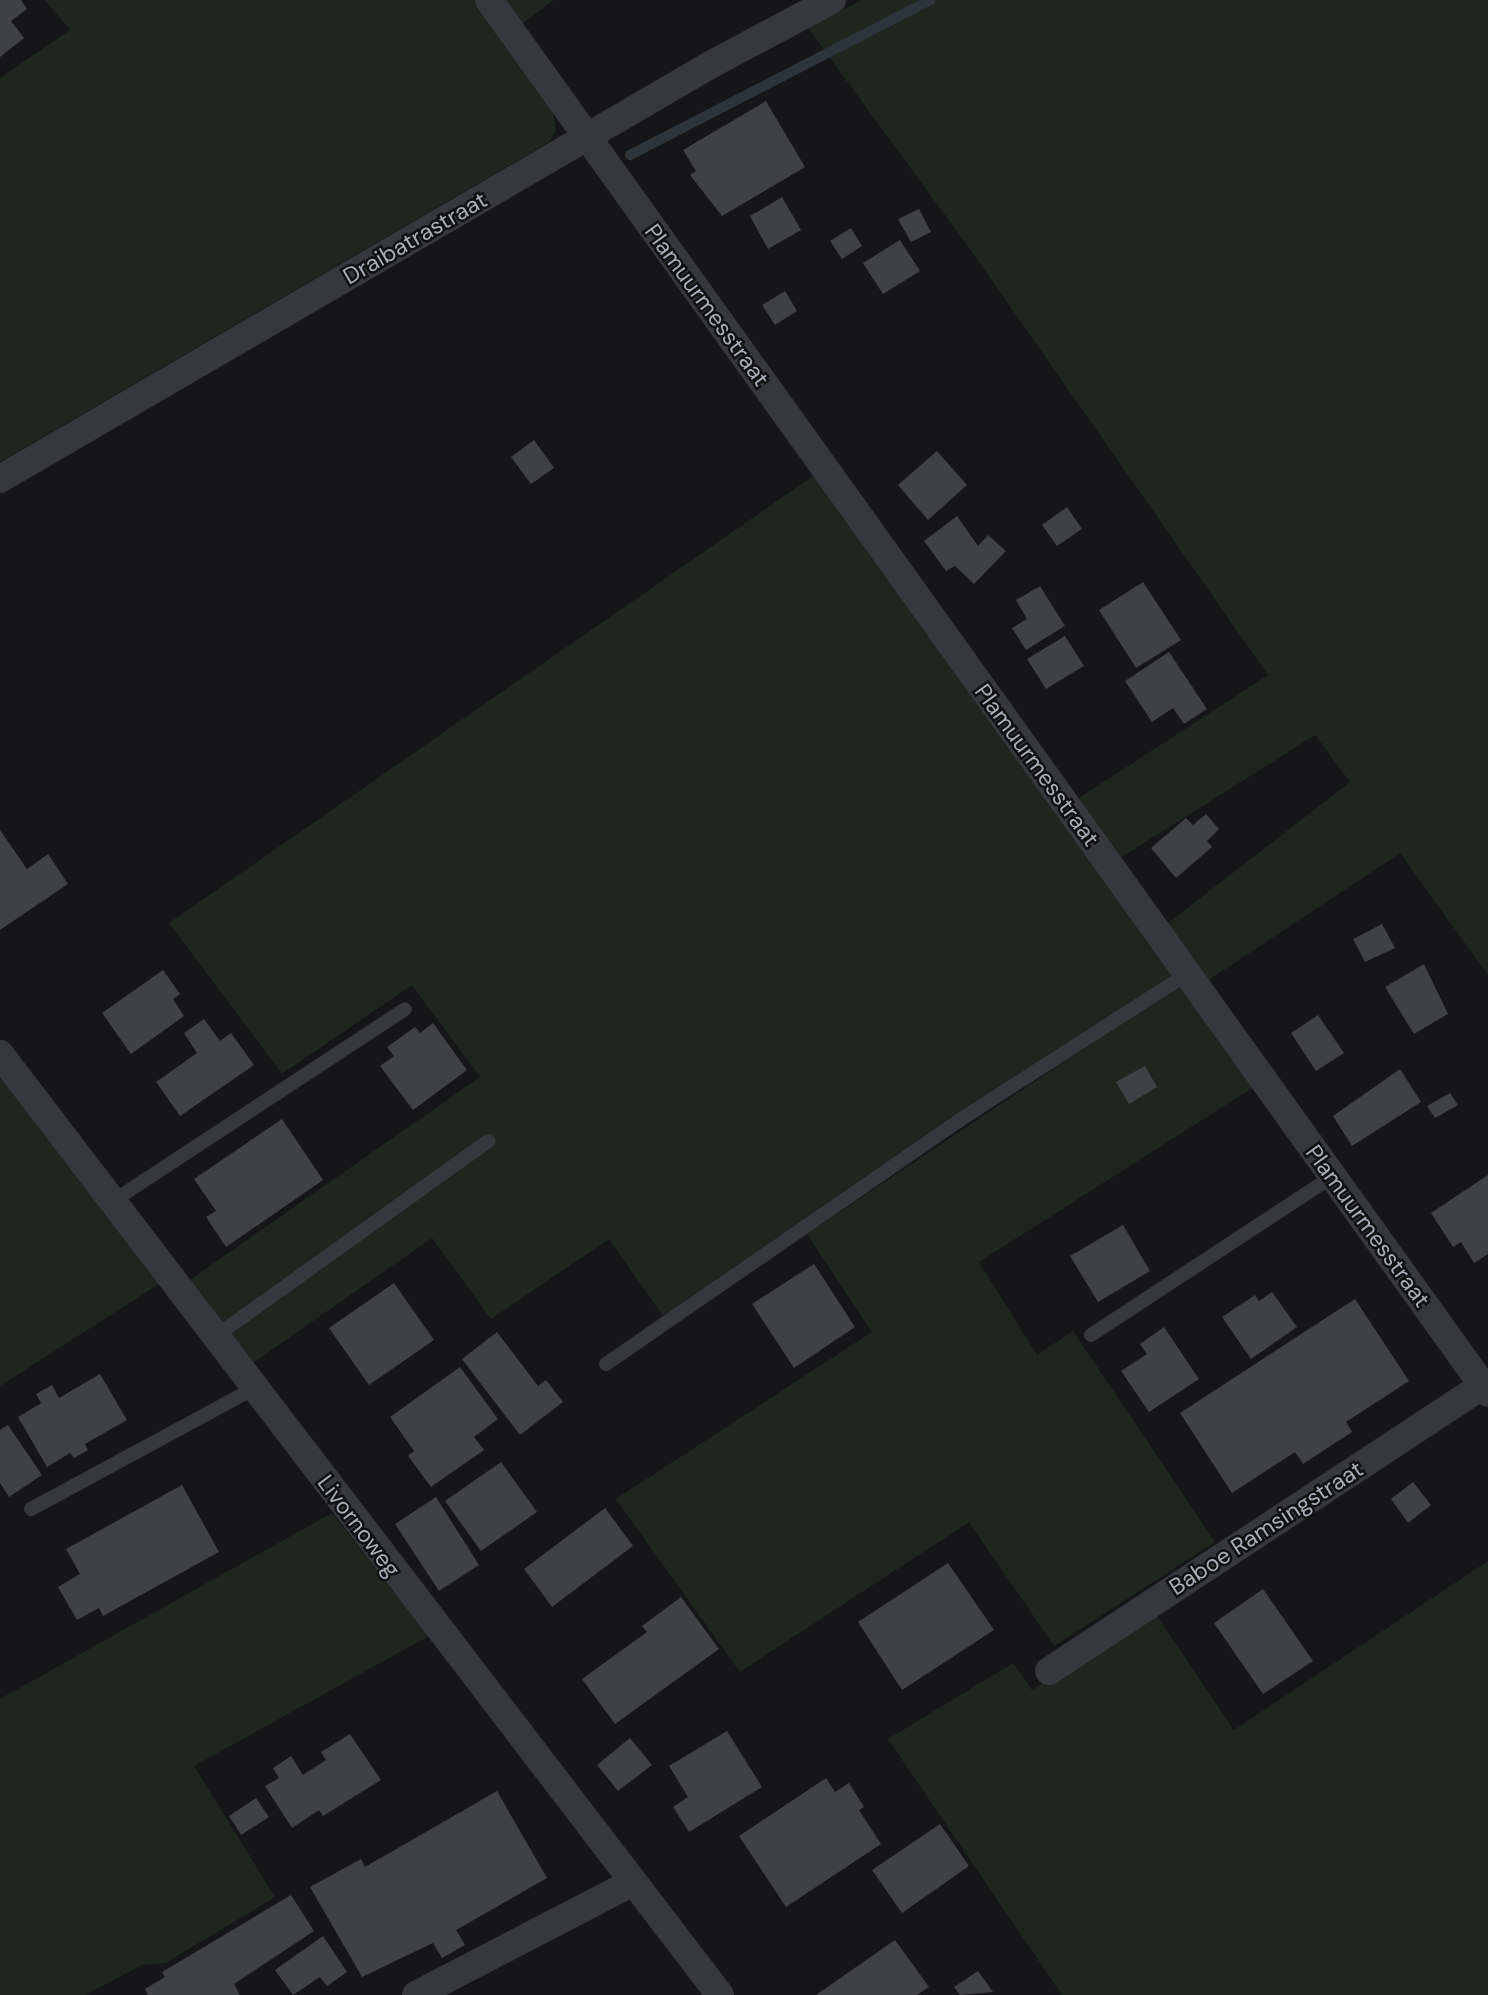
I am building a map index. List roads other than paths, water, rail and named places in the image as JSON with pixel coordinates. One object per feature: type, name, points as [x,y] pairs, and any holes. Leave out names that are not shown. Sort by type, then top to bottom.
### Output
[{"type":"street","name":"Plamuurmesstraat","points":[[489,0],[1485,1390]]},
{"type":"street","name":"Draibatrastraat","points":[[0,479],[587,137],[832,0]]},
{"type":"street","name":"Livornoweg","points":[[0,1054],[720,1995]]},
{"type":"street","name":"Baboe Ramsingstraat","points":[[1049,1671],[1485,1390]]},
{"type":"street","points":[[416,1995],[633,1882]]},
{"type":"lane","points":[[606,1364],[958,1121],[1187,974]]},
{"type":"lane","points":[[113,1201],[405,1009]]},
{"type":"lane","points":[[216,1336],[488,1141]]},
{"type":"lane","points":[[1091,1335],[1333,1176]]},
{"type":"lane","points":[[31,1509],[255,1388]]},
{"type":"waterway","points":[[630,155],[930,0]]}]
